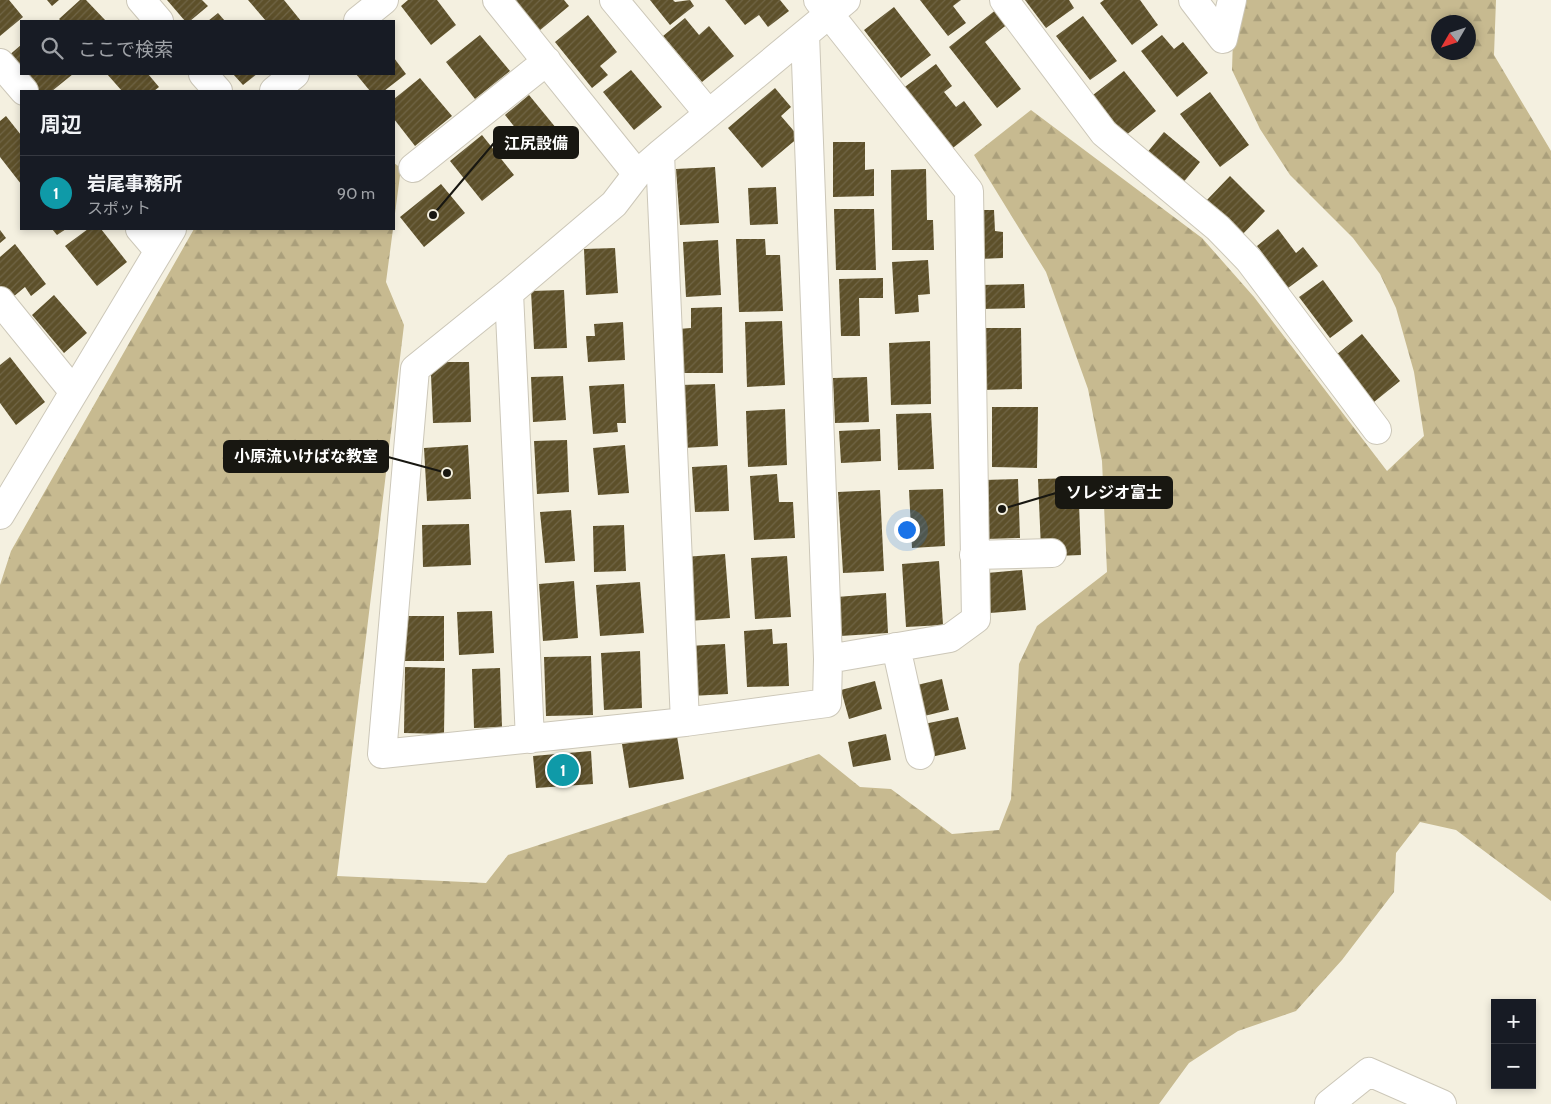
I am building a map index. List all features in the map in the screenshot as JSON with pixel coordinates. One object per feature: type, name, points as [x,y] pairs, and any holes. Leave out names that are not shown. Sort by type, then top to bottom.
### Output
[{"type":"street","points":[[141,0],[158,20]]},
{"type":"street","points":[[359,20],[384,0]]},
{"type":"street","points":[[497,0],[637,174]]},
{"type":"street","points":[[614,0],[708,113]]},
{"type":"street","points":[[1004,0],[1104,133],[1218,228],[1249,260],[1377,430]]},
{"type":"street","points":[[1193,0],[1223,39],[1232,0]]},
{"type":"street","points":[[805,34],[828,659],[827,703],[685,722],[382,754],[415,369],[614,204],[637,174],[805,34],[831,5],[969,191],[976,619],[950,638],[828,659]]},
{"type":"street","points":[[413,168],[547,61]]},
{"type":"street","points":[[0,63],[23,90]]},
{"type":"street","points":[[204,75],[217,90]]},
{"type":"street","points":[[275,90],[294,75]]},
{"type":"street","points":[[660,154],[685,722]]},
{"type":"street","points":[[0,515],[165,239],[142,230]]},
{"type":"street","points":[[509,293],[530,739]]},
{"type":"street","points":[[0,301],[73,391]]},
{"type":"street","points":[[974,555],[1052,553]]},
{"type":"street","points":[[896,646],[920,755]]},
{"type":"street","points":[[1329,1104],[1369,1072],[1442,1104]]},
{"type":"green space","points":[[1240,0],[1496,0],[1494,55],[1551,151],[1551,901],[1456,830],[1420,822],[1396,853],[1394,892],[1342,960],[1296,1011],[1238,1031],[1189,1063],[1159,1104],[0,1104],[0,585],[11,551],[193,230],[393,230],[386,282],[404,325],[337,876],[486,883],[508,855],[819,754],[860,787],[891,789],[952,834],[999,830],[1011,799],[1019,664],[1037,626],[1107,572],[1102,461],[1088,389],[1046,272],[974,155],[1031,110],[1202,238],[1254,297],[1387,471],[1424,436],[1414,372],[1396,308],[1380,274],[1353,238],[1290,175],[1260,129],[1232,70],[1233,37]]},
{"type":"green space","points":[[395,164],[401,168],[395,213]]},
{"type":"building","points":[[0,0],[9,0],[23,17],[0,36]]},
{"type":"building","points":[[47,0],[59,0],[52,6]]},
{"type":"building","points":[[80,0],[86,0],[105,20],[60,20]]},
{"type":"building","points":[[167,0],[202,0],[208,6],[191,20],[184,20]]},
{"type":"building","points":[[248,0],[284,0],[300,20],[265,20]]},
{"type":"building","points":[[408,0],[437,0],[456,25],[431,45],[401,6]]},
{"type":"building","points":[[513,0],[564,0],[569,6],[539,31]]},
{"type":"building","points":[[650,0],[673,0],[675,2],[690,0],[694,6],[670,25]]},
{"type":"building","points":[[725,0],[780,0],[789,11],[768,27],[759,15],[745,25]]},
{"type":"building","points":[[920,0],[961,0],[953,6],[966,23],[948,36]]},
{"type":"building","points":[[1025,0],[1069,0],[1074,8],[1046,28]]},
{"type":"building","points":[[1104,0],[1140,0],[1158,25],[1132,45],[1100,3]]},
{"type":"building","points":[[894,7],[931,55],[901,78],[864,30]]},
{"type":"building","points":[[997,9],[1009,23],[985,42],[1021,89],[997,108],[949,47]]},
{"type":"building","points":[[218,13],[224,20],[209,20]]},
{"type":"building","points":[[588,15],[617,52],[600,66],[608,75],[592,88],[555,42]]},
{"type":"building","points":[[1083,16],[1117,61],[1090,80],[1056,36]]},
{"type":"building","points":[[685,18],[699,35],[709,26],[734,56],[702,82],[663,36]]},
{"type":"building","points":[[480,35],[510,71],[475,99],[446,62]]},
{"type":"building","points":[[1162,35],[1174,49],[1183,42],[1208,73],[1177,97],[1141,51]]},
{"type":"building","points":[[20,46],[20,72],[7,57]]},
{"type":"building","points":[[395,59],[406,74],[385,90],[369,90],[357,75],[395,75]]},
{"type":"building","points":[[936,64],[952,86],[944,92],[956,107],[964,101],[982,125],[949,151],[902,89]]},
{"type":"building","points":[[631,70],[662,107],[634,130],[603,92]]},
{"type":"building","points":[[1124,71],[1156,111],[1125,136],[1093,95]]},
{"type":"building","points":[[23,75],[72,75],[53,90],[36,90]]},
{"type":"building","points":[[108,75],[149,75],[159,87],[155,90],[121,90]]},
{"type":"building","points":[[234,75],[256,75],[243,85]]},
{"type":"building","points":[[420,78],[452,116],[415,146],[395,120],[395,98]]},
{"type":"building","points":[[775,88],[791,107],[781,116],[799,137],[762,168],[728,128]]},
{"type":"building","points":[[1210,92],[1249,145],[1220,167],[1180,114]]},
{"type":"building","points":[[529,95],[561,134],[536,154],[505,115]]},
{"type":"building","points":[[6,116],[20,134],[20,183],[0,157],[0,121]]},
{"type":"building","points":[[1164,132],[1200,162],[1182,184],[1146,154]]},
{"type":"building","points":[[482,135],[514,175],[482,201],[450,161]]},
{"type":"building","points":[[833,142],[865,142],[865,170],[874,169],[874,196],[833,197]]},
{"type":"building","points":[[715,167],[719,223],[680,225],[676,169]]},
{"type":"building","points":[[926,169],[927,220],[933,220],[934,250],[892,250],[891,170]]},
{"type":"building","points":[[1230,176],[1265,211],[1240,237],[1205,202]]},
{"type":"building","points":[[441,184],[465,213],[424,247],[400,217]]},
{"type":"building","points":[[776,187],[778,224],[750,225],[748,188]]},
{"type":"building","points":[[834,209],[874,209],[876,270],[836,270]]},
{"type":"building","points":[[980,210],[994,210],[995,231],[1003,232],[1003,258],[980,259]]},
{"type":"building","points":[[1278,229],[1296,253],[1303,247],[1318,266],[1288,288],[1257,246]]},
{"type":"building","points":[[0,230],[6,238],[0,243]]},
{"type":"building","points":[[53,230],[64,230],[57,235]]},
{"type":"building","points":[[87,230],[102,230],[127,262],[97,286],[65,246]]},
{"type":"building","points":[[736,239],[765,239],[766,255],[780,255],[783,311],[739,312]]},
{"type":"building","points":[[718,240],[721,295],[686,297],[683,242]]},
{"type":"building","points":[[15,244],[46,284],[31,296],[25,287],[7,302],[0,293],[0,257]]},
{"type":"building","points":[[615,248],[618,293],[586,295],[584,249]]},
{"type":"building","points":[[928,260],[930,294],[918,295],[919,312],[895,314],[892,262]]},
{"type":"building","points":[[883,278],[883,298],[859,298],[860,336],[841,336],[839,279]]},
{"type":"building","points":[[1323,280],[1353,321],[1330,338],[1299,297]]},
{"type":"building","points":[[1024,284],[1025,308],[980,309],[979,285]]},
{"type":"building","points":[[564,290],[567,348],[534,349],[531,291]]},
{"type":"building","points":[[54,295],[87,333],[64,353],[32,315]]},
{"type":"building","points":[[722,307],[723,373],[679,373],[678,329],[691,328],[691,308]]},
{"type":"building","points":[[782,321],[785,385],[747,387],[745,322]]},
{"type":"building","points":[[623,322],[625,360],[588,362],[586,336],[595,336],[594,324]]},
{"type":"building","points":[[981,328],[1021,328],[1022,389],[982,390]]},
{"type":"building","points":[[1362,334],[1400,381],[1374,402],[1336,355]]},
{"type":"building","points":[[930,341],[931,404],[891,405],[889,343]]},
{"type":"building","points":[[10,357],[45,402],[16,425],[0,403],[0,365]]},
{"type":"building","points":[[443,362],[469,362],[471,422],[433,423],[431,375]]},
{"type":"building","points":[[563,376],[566,420],[533,422],[531,377]]},
{"type":"building","points":[[867,377],[869,422],[835,423],[833,378]]},
{"type":"building","points":[[624,384],[626,423],[617,423],[618,432],[593,434],[589,386]]},
{"type":"building","points":[[715,384],[718,446],[683,448],[680,385]]},
{"type":"building","points":[[992,407],[1038,407],[1037,468],[992,467]]},
{"type":"building","points":[[785,409],[787,465],[748,467],[746,411]]},
{"type":"building","points":[[931,413],[934,469],[898,470],[896,414]]},
{"type":"building","points":[[880,429],[881,461],[841,463],[839,431]]},
{"type":"building","points":[[567,440],[569,492],[537,494],[534,441]]},
{"type":"building","points":[[468,445],[471,499],[427,501],[424,448]]},
{"type":"building","points":[[625,445],[629,493],[598,495],[593,448]]},
{"type":"building","points":[[727,465],[729,511],[695,512],[692,467]]},
{"type":"building","points":[[777,474],[779,502],[793,502],[795,538],[754,540],[750,476]]},
{"type":"building","points":[[1078,478],[1081,555],[1056,556],[1041,549],[1038,479]]},
{"type":"building","points":[[1018,479],[1020,538],[986,539],[984,480]]},
{"type":"building","points":[[943,489],[945,546],[912,548],[909,490]]},
{"type":"building","points":[[880,490],[884,571],[843,573],[838,492]]},
{"type":"building","points":[[571,510],[575,561],[545,563],[540,512]]},
{"type":"building","points":[[469,524],[471,565],[423,567],[422,525]]},
{"type":"building","points":[[624,525],[626,571],[594,572],[593,526]]},
{"type":"building","points":[[725,554],[730,618],[689,621],[684,557]]},
{"type":"building","points":[[787,556],[791,617],[755,619],[751,558]]},
{"type":"building","points":[[939,561],[943,625],[906,627],[902,564]]},
{"type":"building","points":[[1022,570],[1026,610],[990,613],[987,573]]},
{"type":"building","points":[[574,581],[578,638],[543,641],[539,584]]},
{"type":"building","points":[[640,582],[644,633],[600,636],[596,585]]},
{"type":"building","points":[[886,593],[888,633],[840,636],[837,597]]},
{"type":"building","points":[[492,611],[494,653],[459,655],[457,612]]},
{"type":"building","points":[[403,616],[444,616],[444,661],[402,661]]},
{"type":"building","points":[[772,629],[773,644],[787,643],[789,686],[747,687],[744,631]]},
{"type":"building","points":[[725,644],[728,694],[691,696],[688,646]]},
{"type":"building","points":[[640,651],[642,708],[604,710],[601,653]]},
{"type":"building","points":[[591,656],[593,715],[546,716],[544,657]]},
{"type":"building","points":[[405,667],[445,668],[444,734],[404,733]]},
{"type":"building","points":[[500,668],[502,727],[474,728],[472,669]]},
{"type":"building","points":[[942,679],[949,710],[920,717],[913,686]]},
{"type":"building","points":[[875,681],[882,709],[849,719],[841,690]]},
{"type":"building","points":[[958,717],[966,749],[931,757],[924,724]]},
{"type":"building","points":[[886,734],[891,760],[853,767],[848,742]]},
{"type":"building","points":[[677,736],[684,779],[629,788],[622,744]]},
{"type":"building","points":[[591,751],[593,784],[536,788],[533,756]]},
{"type":"place","name":"江尻設備","points":[[433,215]]},
{"type":"place","name":"小原流いけばな教室","points":[[447,473]]},
{"type":"place","name":"ソレジオ富士","points":[[1002,509]]},
{"type":"place","name":"岩尾事務所","points":[[563,770]]}]
